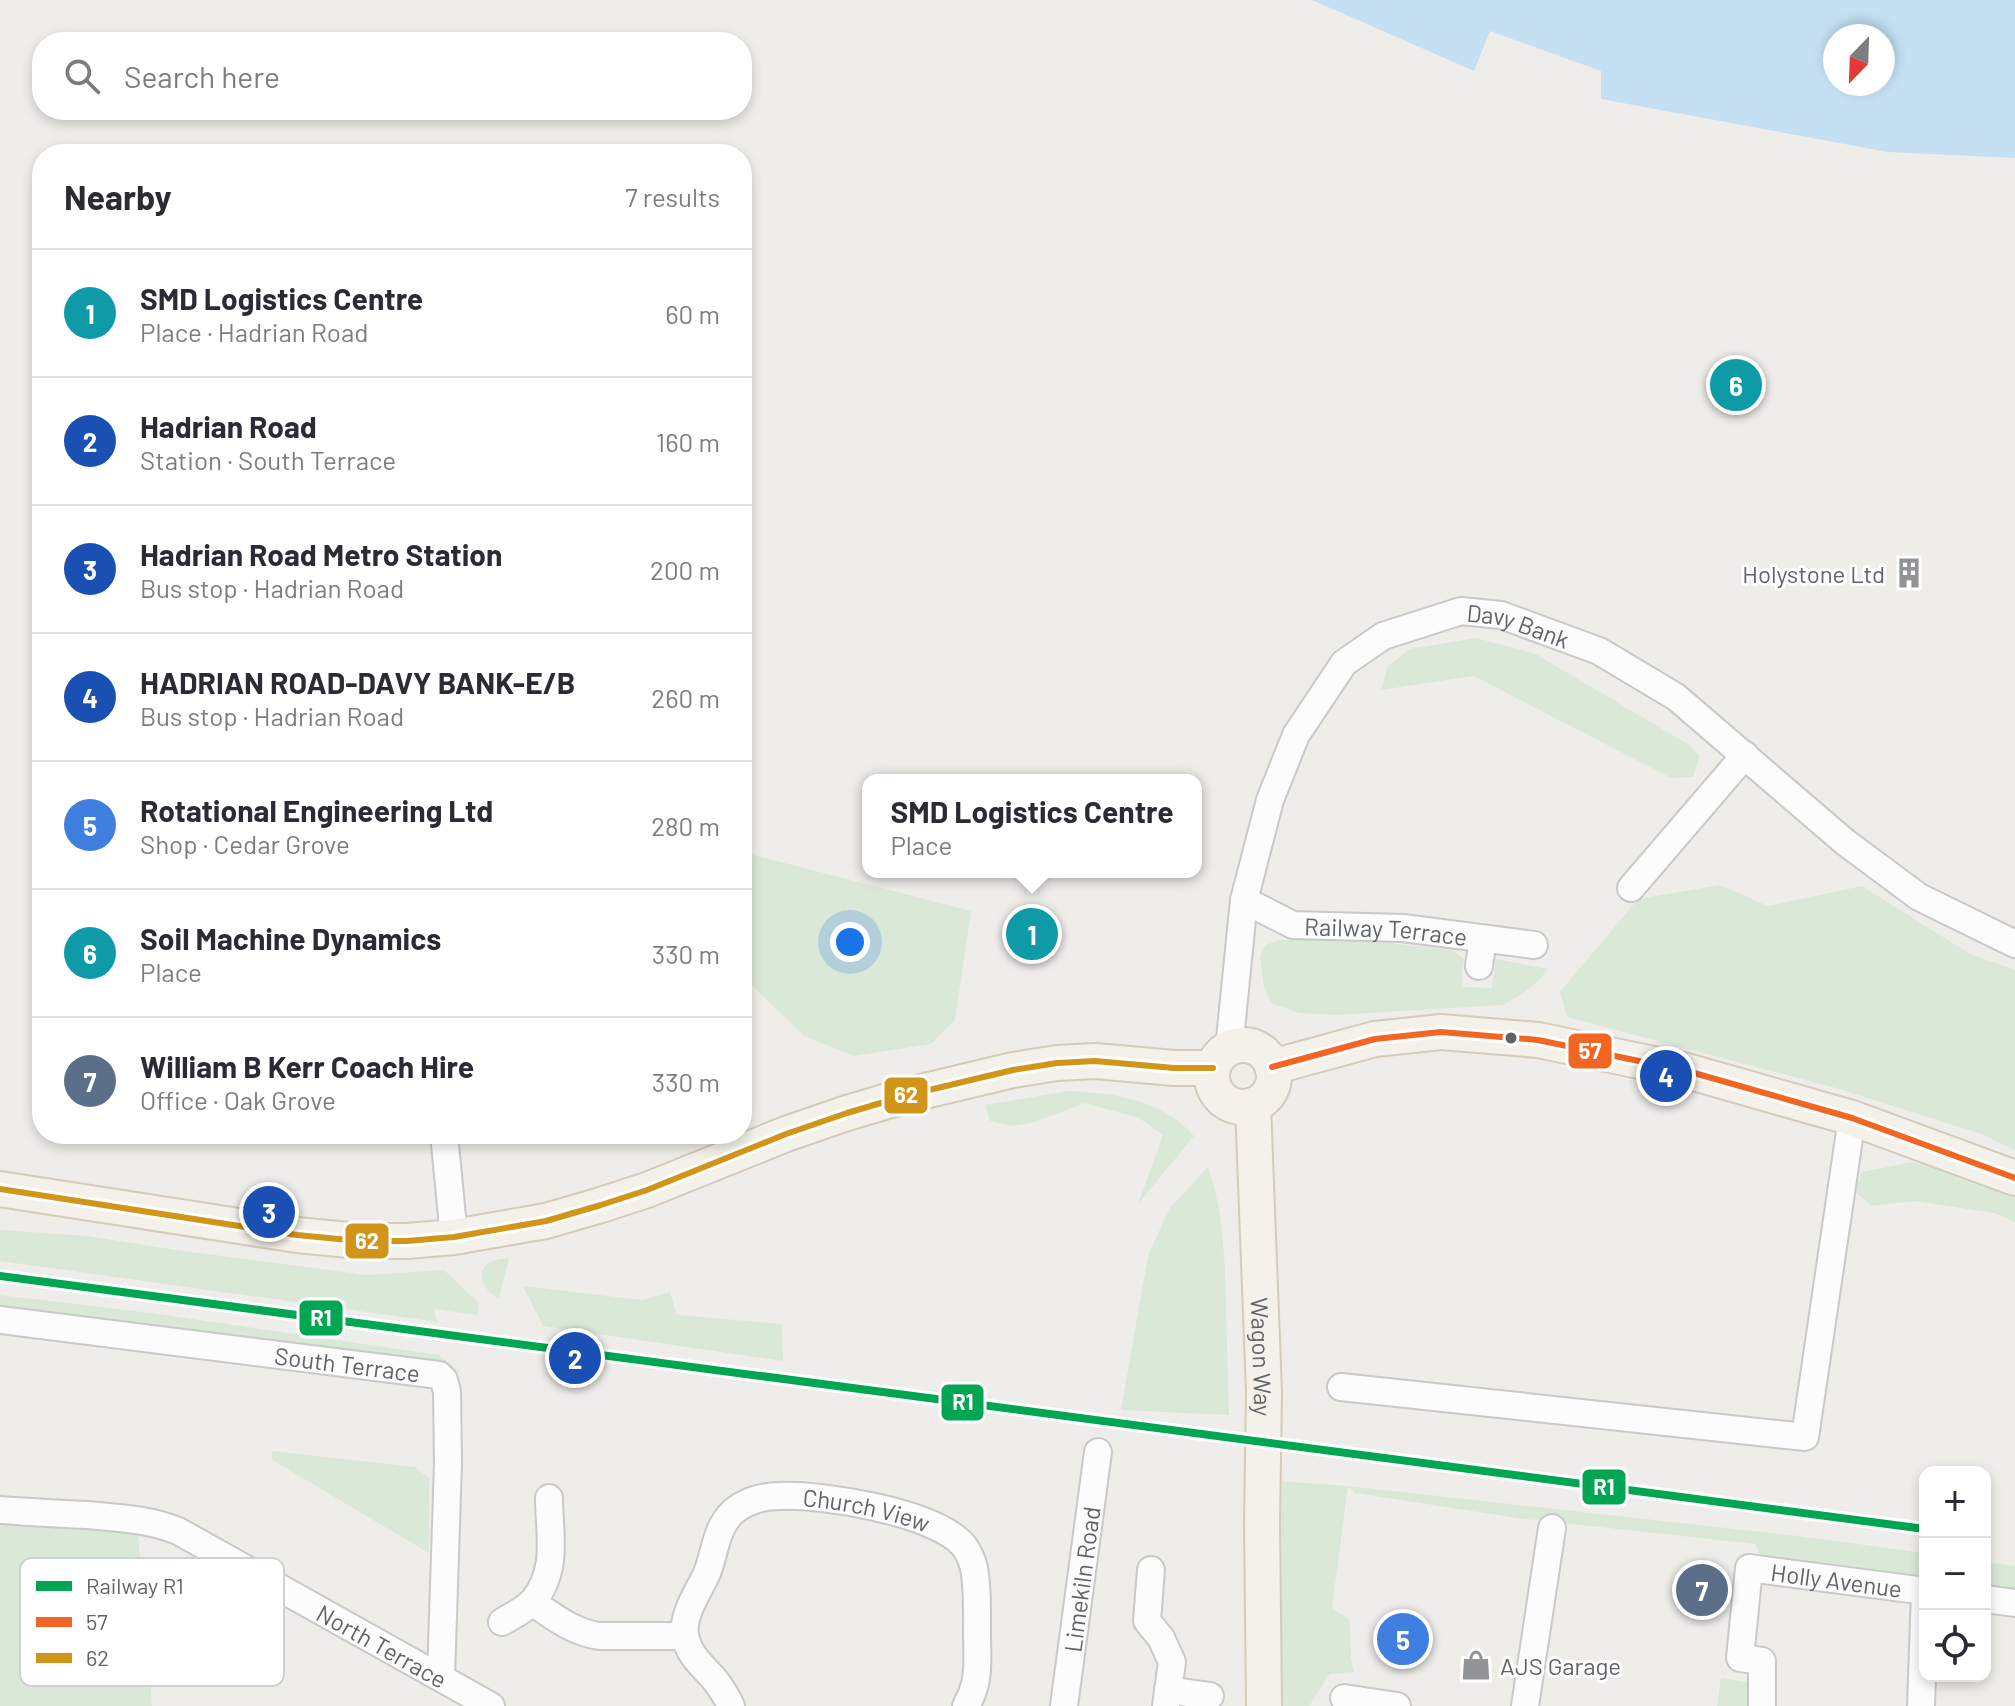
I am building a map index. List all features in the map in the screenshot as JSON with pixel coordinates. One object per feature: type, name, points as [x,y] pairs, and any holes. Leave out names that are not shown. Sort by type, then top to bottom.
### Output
[{"type":"main road","points":[[1272,1067],[1388,1037],[1441,1032],[1538,1040],[1687,1071],[1852,1118],[2015,1178]]},
{"type":"main road","points":[[0,1189],[297,1235],[359,1241],[454,1237],[546,1221],[601,1205],[847,1113],[1013,1070],[1095,1061],[1174,1068],[1221,1058],[1239,1045],[1250,1046],[1267,1058],[1272,1067],[1272,1086],[1261,1101],[1253,1105],[1233,1106],[1218,1095],[1214,1087],[1221,1058]]},
{"type":"main road","name":"Wagon Way","points":[[1253,1105],[1264,1392],[1264,1706]]},
{"type":"street","name":"Davy Bank","points":[[1221,1058],[1244,900],[1270,800],[1296,735],[1344,663],[1383,636],[1461,611],[1501,615],[1599,651],[1676,697],[1845,842],[1919,897],[2015,944]]},
{"type":"street","points":[[1631,888],[1745,755]]},
{"type":"street","name":"Railway Terrace","points":[[1244,900],[1293,925],[1403,928],[1534,945]]},
{"type":"street","points":[[1479,966],[1483,939]]},
{"type":"street","points":[[1341,1387],[1805,1437],[1852,1118]]},
{"type":"street","points":[[445,1144],[454,1237]]},
{"type":"street","name":"South Terrace","points":[[0,1320],[439,1375],[447,1392],[448,1449],[441,1677]]},
{"type":"street","name":"Limekiln Road","points":[[1064,1706],[1098,1452]]},
{"type":"street","name":"Church View","points":[[685,1636],[689,1612],[709,1567],[721,1529],[742,1507],[762,1498],[796,1496],[863,1505],[900,1514],[945,1530],[964,1546],[970,1556],[976,1587],[978,1669],[966,1706]]},
{"type":"street","points":[[502,1622],[532,1602],[547,1576],[552,1548],[549,1498]]},
{"type":"street","name":"North Terrace","points":[[0,1510],[148,1521],[178,1531],[227,1558]]},
{"type":"street","points":[[1525,1706],[1552,1528]]},
{"type":"street","name":"Holly Avenue","points":[[1762,1706],[1762,1661],[1740,1658],[1749,1568],[1919,1591]]},
{"type":"street","points":[[1151,1570],[1147,1621],[1161,1638],[1172,1662],[1167,1698],[1210,1696]]},
{"type":"street","name":"North Terrace","points":[[284,1590],[491,1706]]},
{"type":"street","points":[[1991,1600],[2015,1603]]},
{"type":"street","points":[[532,1602],[568,1626],[588,1634],[685,1636],[696,1660],[716,1681],[731,1706]]},
{"type":"street","points":[[1921,1706],[1924,1610]]},
{"type":"street","points":[[1344,1698],[1397,1706]]},
{"type":"green space","points":[[1476,638],[1536,654],[1689,745],[1700,756],[1693,777],[1671,778],[1474,676],[1381,690],[1388,666],[1410,649]]},
{"type":"green space","points":[[752,855],[971,911],[955,1020],[931,1044],[854,1056],[804,1036],[752,985]]},
{"type":"green space","points":[[1720,885],[1768,906],[1862,886],[1970,954],[2015,970],[2015,1150],[1981,1134],[1836,1088],[1567,1017],[1560,992],[1638,899]]},
{"type":"green space","points":[[1353,939],[1452,950],[1464,959],[1463,987],[1492,988],[1496,959],[1548,969],[1528,990],[1502,1005],[1337,1015],[1299,1013],[1271,1003],[1264,988],[1260,956],[1266,945],[1280,940]]},
{"type":"green space","points":[[1068,1091],[1136,1100],[1167,1114],[1194,1136],[1138,1204],[1163,1135],[1139,1118],[1085,1103],[1032,1123],[1011,1126],[990,1121],[985,1105]]},
{"type":"green space","points":[[1913,1162],[2015,1192],[2015,1222],[1994,1213],[1915,1201],[1871,1206],[1855,1191],[1862,1172]]},
{"type":"green space","points":[[1208,1167],[1223,1237],[1229,1415],[1121,1410],[1148,1256],[1169,1209]]},
{"type":"green space","points":[[0,1230],[87,1236],[367,1275],[444,1270],[479,1303],[478,1315],[433,1309],[438,1322],[0,1261]]},
{"type":"green space","points":[[509,1258],[499,1299],[486,1288],[482,1272],[491,1262]]},
{"type":"green space","points":[[523,1286],[642,1300],[670,1292],[677,1315],[782,1324],[783,1361],[543,1326]]},
{"type":"green space","points":[[0,1295],[151,1313],[439,1355],[461,1372],[271,1341],[0,1310]]},
{"type":"green space","points":[[272,1451],[415,1467],[429,1478],[429,1553],[272,1460]]},
{"type":"green space","points":[[1278,1481],[1348,1486],[1332,1608],[1350,1620],[1354,1672],[1330,1674],[1309,1706],[1283,1706]]},
{"type":"green space","points":[[1348,1486],[1919,1552],[1919,1580],[1761,1558],[1755,1544],[1517,1518],[1355,1493]]},
{"type":"green space","points":[[0,1524],[138,1533],[140,1558],[20,1558],[20,1686],[150,1686],[152,1706],[0,1706]]},
{"type":"green space","points":[[1991,1563],[2015,1566],[2015,1593],[1991,1590]]},
{"type":"green space","points":[[1721,1678],[1748,1682],[1747,1706],[1717,1706]]},
{"type":"water","points":[[1312,0],[2015,0],[2015,158],[1888,152],[1601,99],[1601,71],[1490,31],[1474,71]]},
{"type":"rail line","name":"R1","points":[[0,1276],[1919,1528]]},
{"type":"transit line","name":"57","points":[[1272,1067],[1375,1039],[1441,1032],[1538,1040],[1687,1071],[1852,1118],[2015,1178]]},
{"type":"transit line","name":"62","points":[[0,1189],[297,1235],[359,1241],[454,1237],[546,1221],[601,1205],[847,1113],[1013,1070],[1095,1061],[1213,1068]]},
{"type":"place","name":"Soil Machine Dynamics","points":[[1736,385]]},
{"type":"place","name":"Holystone Ltd","points":[[1909,573]]},
{"type":"place","name":"SMD Logistics Centre","points":[[1032,934]]},
{"type":"place","name":"HADRIAN ROAD-DAVY BANK-E/B","points":[[1666,1076]]},
{"type":"place","name":"Hadrian Road Metro Station","points":[[269,1212]]},
{"type":"place","name":"Hadrian Road","points":[[575,1358]]},
{"type":"place","name":"William B Kerr Coach Hire","points":[[1702,1590]]},
{"type":"place","name":"Rotational Engineering Ltd","points":[[1403,1639]]},
{"type":"place","name":"AJS Garage","points":[[1476,1665]]}]
